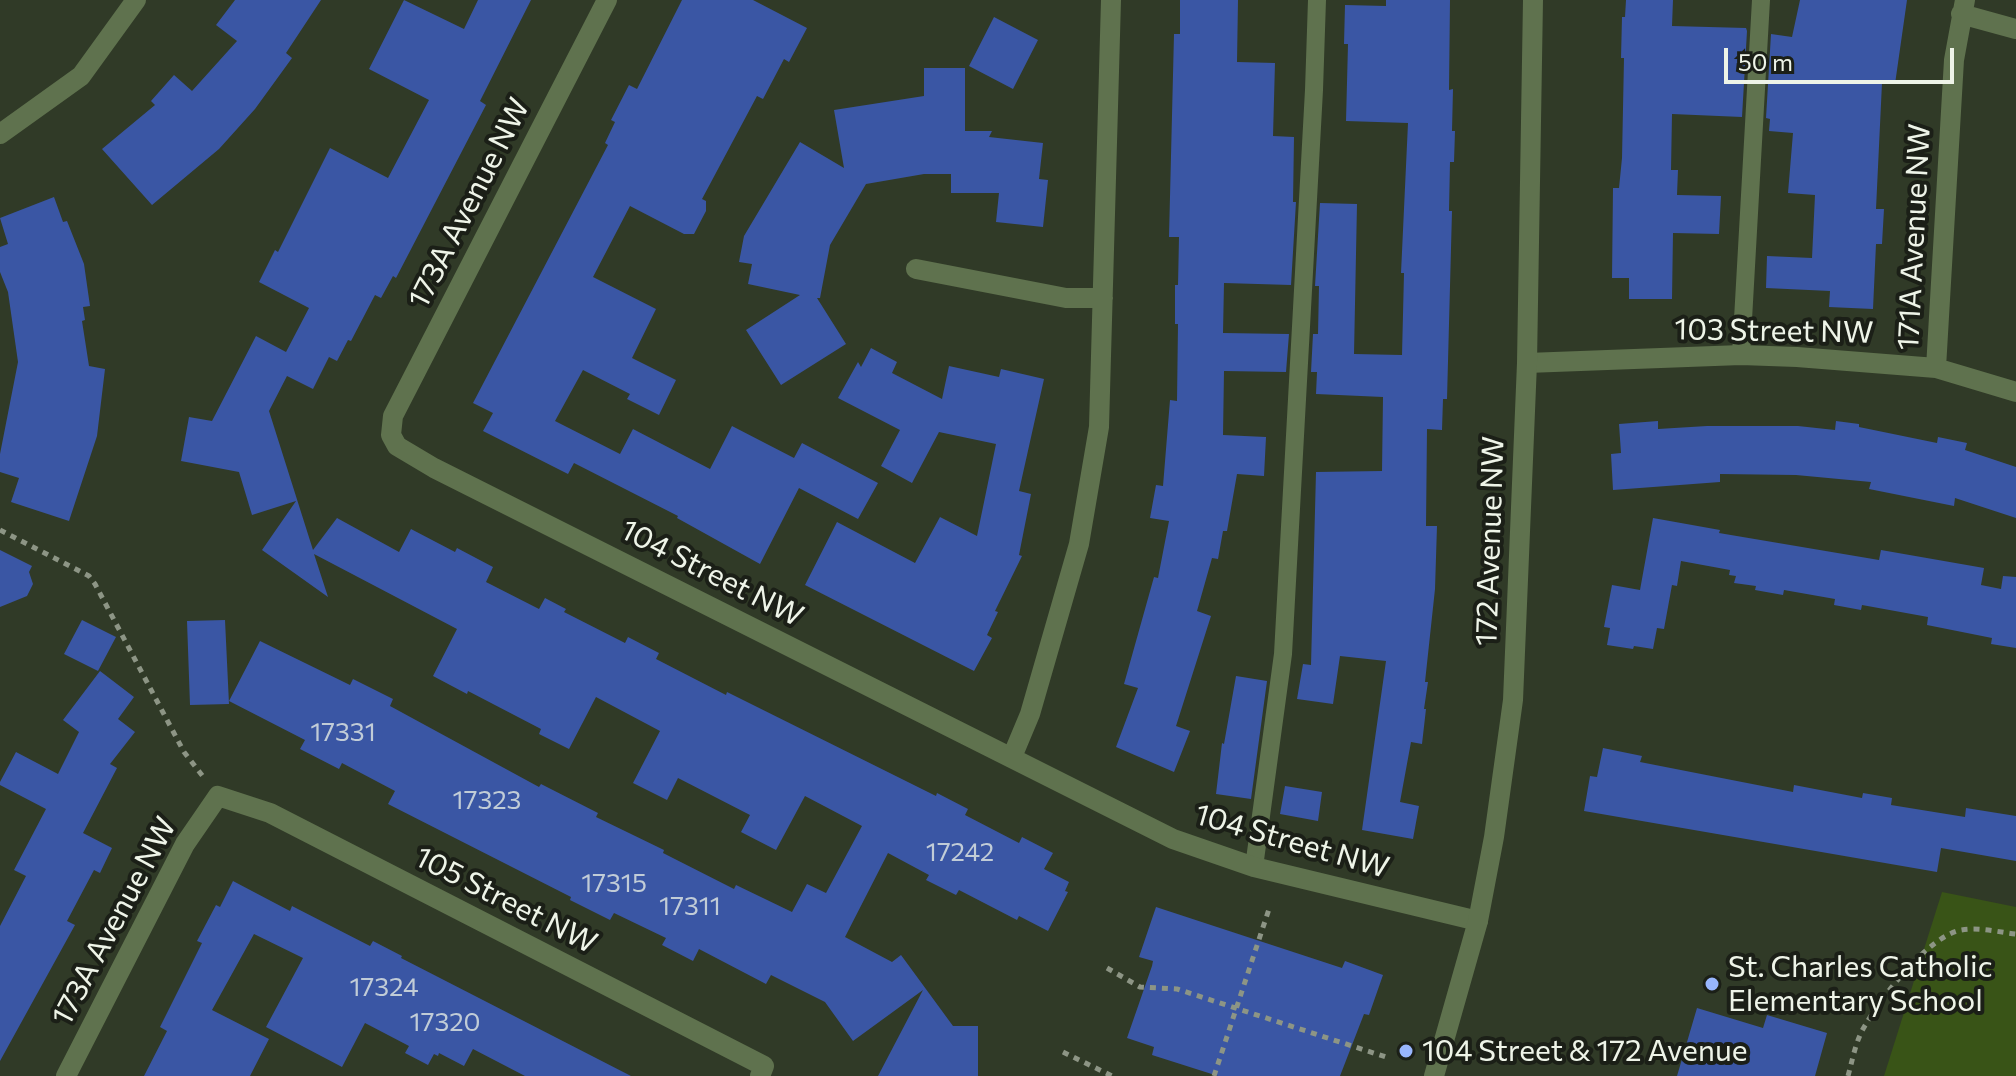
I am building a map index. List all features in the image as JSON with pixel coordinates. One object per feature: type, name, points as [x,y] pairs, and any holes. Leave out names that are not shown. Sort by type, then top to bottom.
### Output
[{"type":"street","points":[[0,134],[81,76],[136,0]]},
{"type":"street","name":"173A Avenue NW","points":[[391,435],[393,416],[607,0]]},
{"type":"street","points":[[1012,757],[1030,714],[1079,544],[1099,427],[1111,0]]},
{"type":"street","name":"172 Avenue NW","points":[[1434,1076],[1478,921],[1494,837],[1513,700],[1527,363],[1533,0]]},
{"type":"street","name":"171A Avenue NW","points":[[1936,368],[1954,60],[1963,7],[2016,29]]},
{"type":"street","points":[[916,269],[1066,298],[1103,298]]},
{"type":"street","name":"103 Street NW","points":[[1527,363],[1741,355],[1936,368],[2016,392]]},
{"type":"street","name":"104 Street NW","points":[[391,435],[397,446],[434,468],[1173,839],[1254,867],[1478,921]]},
{"type":"street","name":"173A Avenue NW","points":[[66,1076],[185,844],[218,796]]},
{"type":"street","name":"105 Street NW","points":[[218,796],[270,813],[762,1071]]},
{"type":"lane","points":[[1254,867],[1283,654],[1317,0]]},
{"type":"lane","points":[[1741,355],[1761,0]]},
{"type":"path","points":[[0,530],[89,576],[184,752],[218,796]]},
{"type":"path","points":[[1214,1076],[1270,906]]},
{"type":"path","points":[[1848,1076],[1864,1025],[1919,957],[1958,931],[1975,929],[2016,934]]},
{"type":"path","points":[[1107,968],[1140,987],[1177,989],[1389,1058]]},
{"type":"path","points":[[1063,1052],[1112,1076]]},
{"type":"green space","points":[[1942,892],[2016,907],[2016,1076],[1884,1076]]},
{"type":"building","points":[[235,0],[321,0],[286,53],[292,58],[255,109],[219,149],[152,205],[102,149],[155,105],[151,101],[174,75],[192,91],[237,41],[216,25]]},
{"type":"building","points":[[404,0],[464,29],[478,0],[531,0],[480,101],[486,105],[396,278],[393,276],[381,298],[375,295],[351,341],[348,340],[337,361],[329,357],[313,389],[287,376],[269,411],[313,550],[337,518],[399,552],[411,529],[493,567],[486,582],[539,609],[545,598],[566,609],[564,612],[625,643],[628,637],[659,653],[656,659],[726,695],[727,692],[936,796],[937,793],[968,809],[965,815],[1019,843],[1022,837],[1053,853],[1044,869],[1069,882],[1065,891],[1068,892],[1048,931],[1019,916],[1017,920],[959,890],[956,895],[926,880],[929,875],[888,853],[845,937],[892,962],[901,955],[953,1026],[978,1026],[978,1076],[878,1076],[923,990],[853,1041],[825,1002],[771,975],[766,984],[699,949],[693,961],[662,945],[666,938],[614,913],[610,920],[570,900],[571,897],[388,804],[395,791],[342,763],[339,769],[300,749],[305,740],[229,701],[260,641],[350,685],[353,679],[393,699],[390,706],[539,787],[541,784],[598,813],[596,817],[734,889],[736,885],[792,912],[807,884],[826,893],[862,826],[805,796],[776,850],[741,832],[750,815],[678,778],[667,800],[633,783],[660,731],[596,697],[569,749],[539,734],[541,729],[433,676],[457,629],[314,554],[328,597],[262,550],[296,501],[252,515],[239,472],[181,461],[189,417],[212,421],[256,336],[286,352],[309,308],[259,282],[275,250],[278,252],[330,148],[388,178],[429,100],[369,69]]},
{"type":"building","points":[[682,0],[753,0],[807,28],[789,62],[784,59],[763,99],[757,96],[702,199],[706,201],[706,211],[694,234],[684,234],[630,206],[593,277],[656,309],[632,358],[676,380],[659,415],[627,399],[630,394],[583,370],[555,421],[620,454],[633,429],[710,469],[732,426],[794,458],[802,443],[878,483],[858,519],[799,488],[760,564],[678,516],[574,463],[568,474],[483,431],[493,413],[473,403],[608,145],[605,143],[615,122],[611,120],[629,85],[637,89]]},
{"type":"building","points":[[1180,0],[1238,0],[1237,62],[1275,63],[1273,136],[1294,137],[1293,202],[1296,202],[1291,285],[1224,283],[1223,333],[1289,334],[1286,372],[1224,371],[1223,435],[1266,437],[1264,476],[1237,474],[1227,531],[1223,531],[1218,559],[1212,558],[1197,611],[1211,616],[1176,726],[1190,731],[1174,772],[1116,747],[1138,688],[1124,684],[1154,577],[1158,578],[1169,521],[1150,518],[1156,485],[1163,486],[1170,400],[1177,401],[1175,285],[1178,285],[1179,237],[1169,237],[1174,34],[1180,34]]},
{"type":"building","points":[[1386,0],[1450,0],[1449,90],[1453,89],[1452,131],[1455,131],[1454,162],[1450,162],[1449,211],[1452,211],[1447,399],[1443,399],[1442,430],[1427,429],[1426,526],[1437,526],[1435,589],[1425,682],[1428,682],[1426,709],[1422,744],[1411,742],[1400,802],[1419,806],[1413,839],[1362,830],[1386,661],[1340,656],[1333,704],[1297,699],[1303,664],[1311,665],[1316,472],[1382,471],[1383,397],[1316,394],[1317,372],[1311,372],[1313,334],[1318,334],[1319,286],[1315,286],[1320,203],[1357,204],[1354,354],[1402,355],[1404,273],[1401,273],[1408,123],[1346,121],[1348,44],[1344,44],[1345,5],[1386,6]]},
{"type":"building","points":[[1626,0],[1673,0],[1672,26],[1746,28],[1747,31],[1742,117],[1672,114],[1671,170],[1678,170],[1677,195],[1721,196],[1719,234],[1673,233],[1672,299],[1629,299],[1629,278],[1612,278],[1613,188],[1619,188],[1622,158],[1622,17],[1625,17]]},
{"type":"building","points":[[1800,0],[1907,0],[1895,84],[1882,83],[1876,209],[1884,209],[1882,244],[1876,244],[1873,309],[1829,307],[1830,291],[1766,288],[1767,256],[1812,258],[1815,195],[1788,193],[1793,133],[1769,131],[1770,119],[1766,118],[1771,34],[1792,37]]},
{"type":"building","points":[[994,17],[1038,40],[1013,89],[969,66]]},
{"type":"building","points":[[924,68],[965,68],[965,131],[992,131],[989,137],[1043,143],[1039,179],[1048,180],[1043,227],[996,222],[999,193],[951,193],[951,174],[924,174],[866,184],[830,245],[820,298],[817,298],[846,344],[781,385],[746,330],[800,295],[748,284],[752,264],[739,262],[744,236],[800,142],[844,168],[834,110],[924,96]]},
{"type":"building","points":[[54,197],[84,264],[90,306],[83,307],[85,320],[82,321],[89,366],[105,369],[97,436],[69,521],[11,502],[19,478],[0,472],[0,454],[18,362],[8,292],[0,272],[0,247],[8,244],[0,218]]},
{"type":"building","points":[[871,348],[897,362],[892,373],[942,399],[949,366],[999,377],[1001,369],[1044,379],[1019,491],[1031,494],[1019,555],[1022,556],[995,611],[998,612],[987,635],[992,638],[974,671],[805,585],[837,522],[915,563],[940,517],[977,536],[996,444],[939,432],[912,483],[881,466],[900,430],[838,398],[858,362],[861,367]]},
{"type":"building","points":[[1658,421],[1658,429],[1798,426],[1835,430],[1836,421],[1937,443],[1938,437],[1967,443],[1965,450],[2016,467],[2016,518],[1955,498],[1954,506],[1869,489],[1871,482],[1796,475],[1720,474],[1720,482],[1613,490],[1611,454],[1621,453],[1619,424]]},
{"type":"building","points":[[1653,518],[1720,530],[1719,533],[1879,560],[1881,550],[1984,568],[1981,585],[2001,589],[2003,576],[2016,577],[2016,648],[1991,644],[1992,638],[1927,625],[1928,617],[1862,605],[1861,610],[1834,605],[1835,599],[1784,590],[1783,595],[1755,590],[1756,586],[1734,583],[1736,576],[1729,575],[1730,570],[1681,561],[1677,586],[1672,585],[1664,629],[1657,628],[1653,649],[1607,645],[1610,628],[1604,627],[1612,585],[1640,590]]},
{"type":"building","points":[[0,550],[32,566],[29,572],[33,584],[27,596],[0,607]]},
{"type":"building","points":[[82,620],[116,637],[98,671],[64,654]]},
{"type":"building","points":[[225,620],[229,704],[190,705],[187,621]]},
{"type":"building","points":[[100,671],[134,697],[118,719],[135,732],[110,764],[117,768],[83,833],[112,848],[100,873],[94,870],[67,921],[75,925],[0,1061],[0,926],[26,876],[14,870],[46,809],[0,785],[0,782],[16,752],[58,774],[79,732],[63,720]]},
{"type":"building","points":[[1236,676],[1267,681],[1251,799],[1216,794],[1222,743]]},
{"type":"building","points":[[1603,748],[1642,756],[1640,762],[1793,792],[1794,785],[1862,798],[1863,793],[1892,798],[1891,805],[1965,817],[1966,808],[2016,816],[2016,861],[1941,848],[1937,872],[1584,811],[1590,776],[1597,777]]},
{"type":"building","points":[[1285,786],[1322,792],[1318,821],[1280,814]]},
{"type":"building","points":[[233,881],[290,911],[292,906],[370,946],[373,941],[631,1076],[525,1076],[473,1049],[464,1066],[439,1053],[438,1056],[434,1054],[428,1065],[405,1053],[409,1046],[365,1023],[342,1067],[266,1027],[303,958],[254,934],[212,1010],[269,1039],[250,1076],[144,1076],[167,1031],[160,1027],[202,943],[197,941]]},
{"type":"building","points":[[1156,907],[1342,968],[1345,961],[1383,975],[1369,1015],[1364,1014],[1340,1076],[1218,1076],[1152,1055],[1154,1047],[1127,1038],[1152,966],[1153,961],[1139,957]]},
{"type":"building","points":[[1697,1008],[1763,1028],[1767,1015],[1827,1033],[1815,1076],[1677,1076]]},
{"type":"place","name":"St. Charles Catholic Elementary School","points":[[1712,984]]},
{"type":"place","name":"104 Street & 172 Avenue","points":[[1406,1051]]}]
